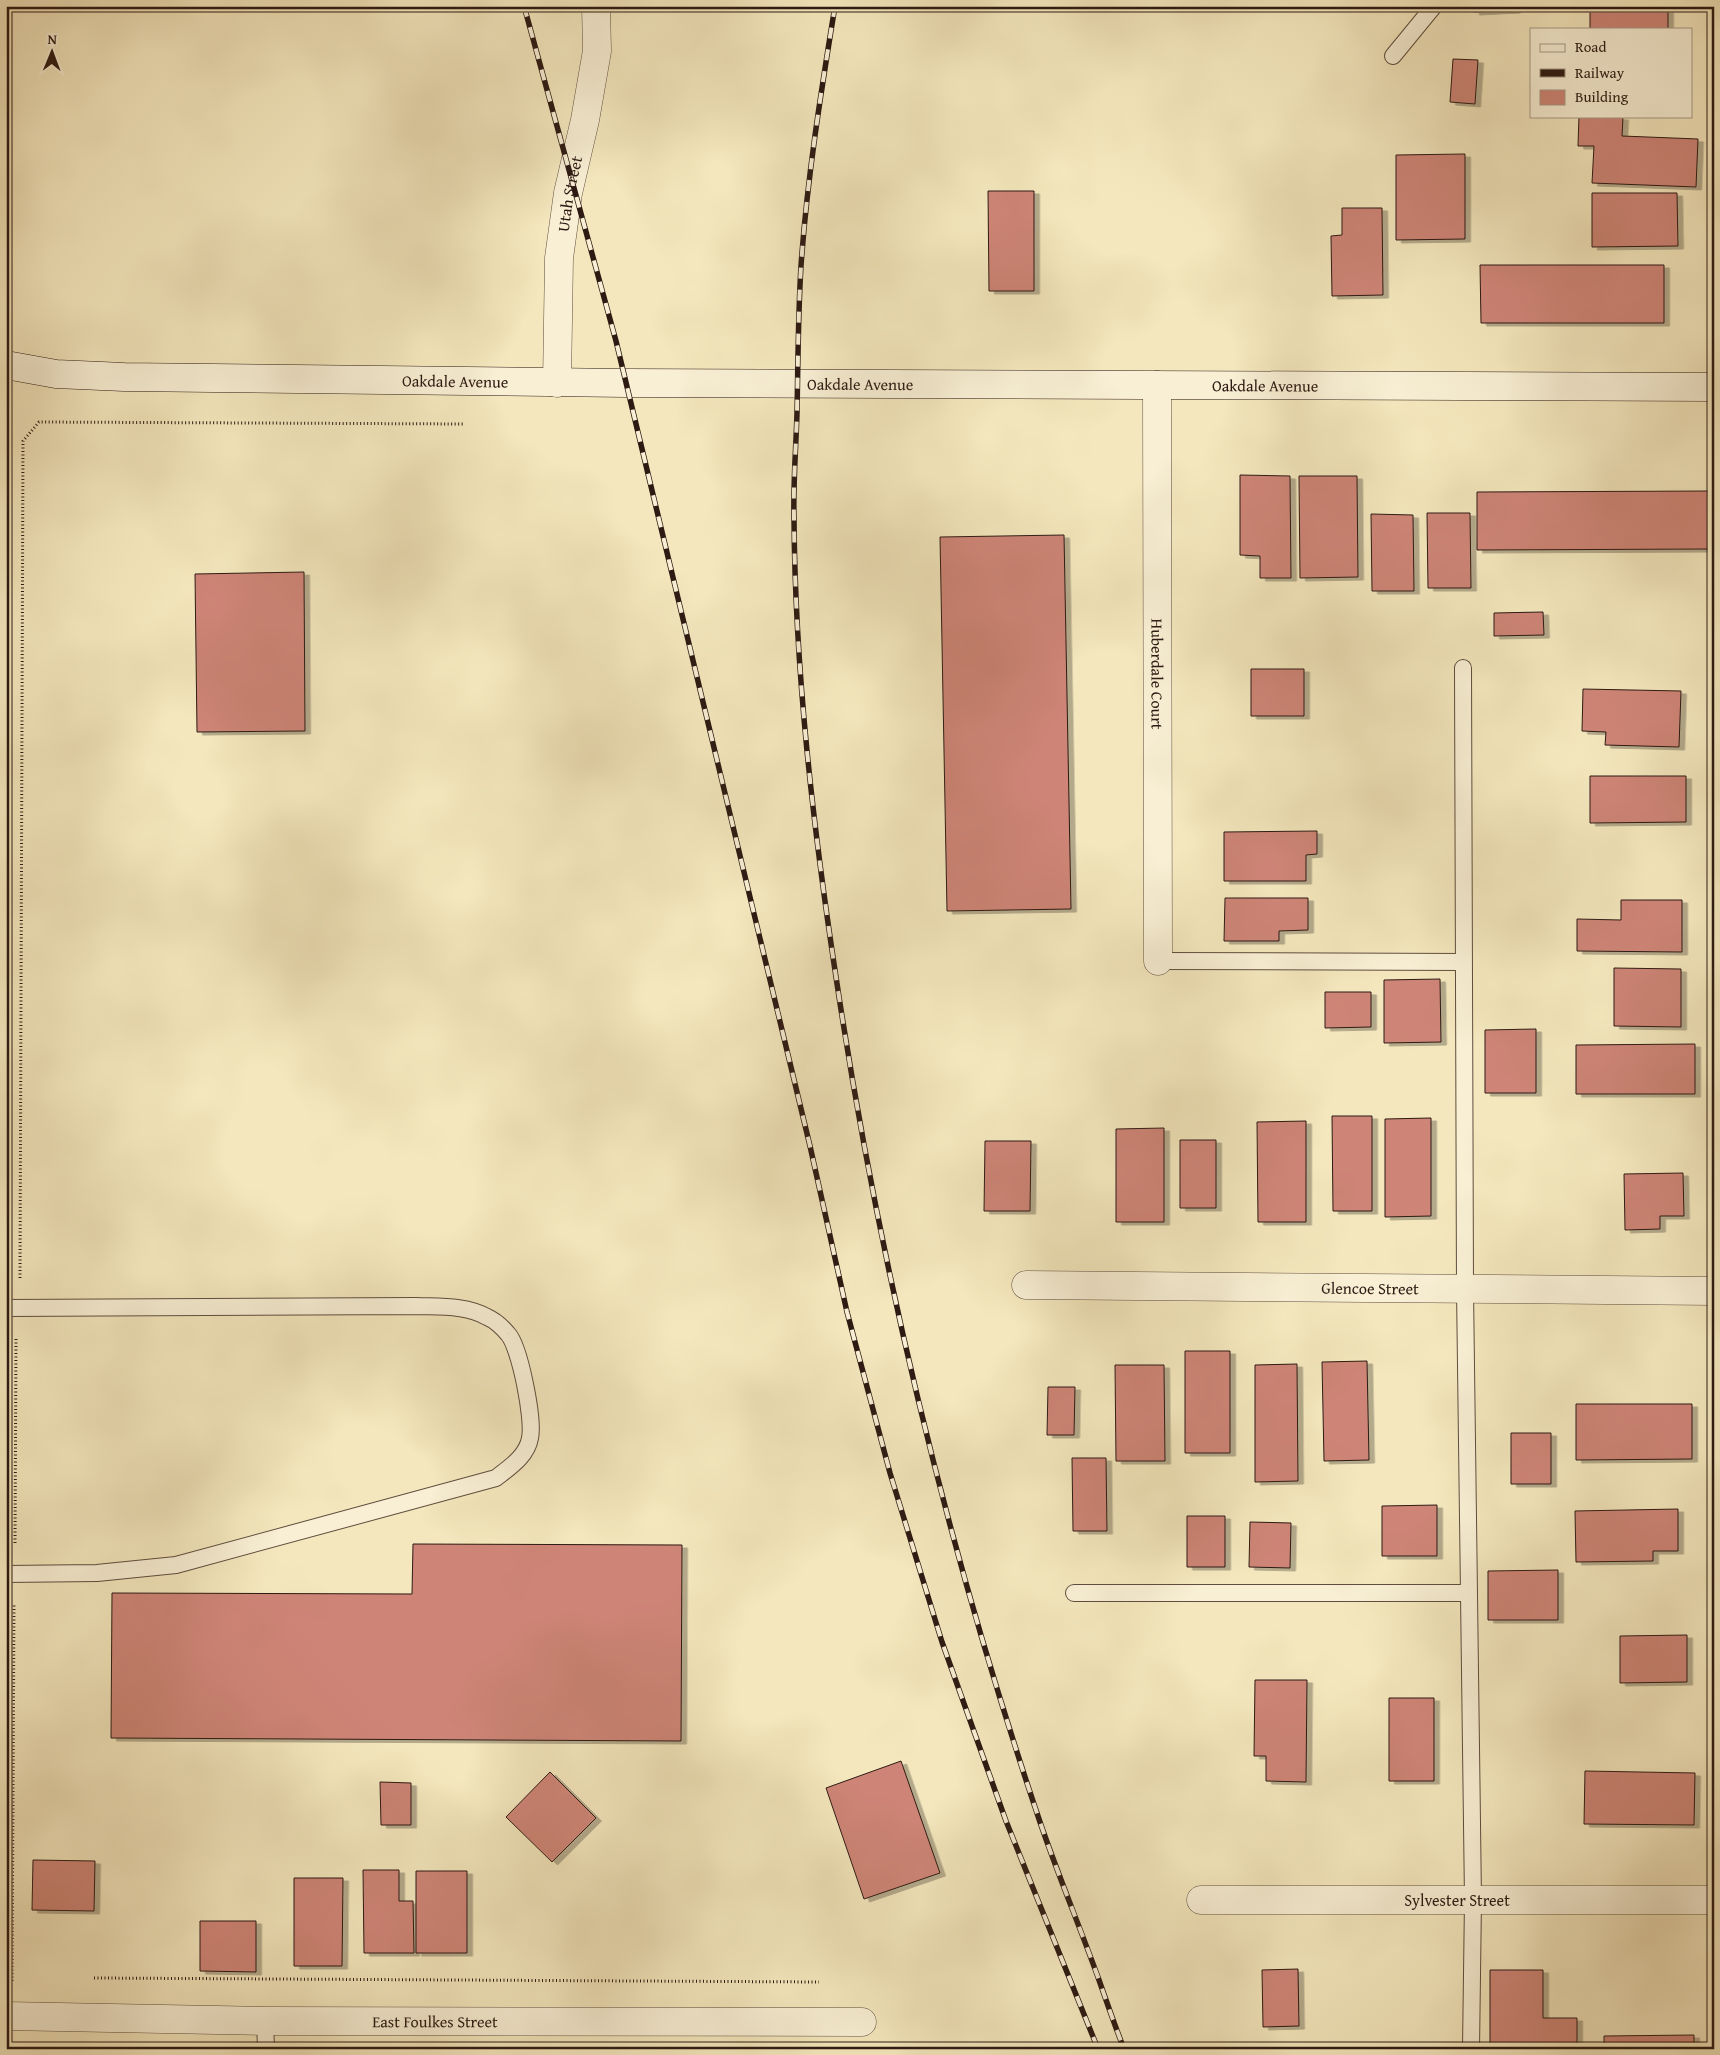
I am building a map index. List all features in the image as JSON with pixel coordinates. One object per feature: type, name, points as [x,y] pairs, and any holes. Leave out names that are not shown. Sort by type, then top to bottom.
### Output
[{"type":"street","name":"Utah Street","points":[[557,383],[559,258],[568,193],[585,120],[597,52],[596,6]]},
{"type":"street","name":"Oakdale Avenue","points":[[6,365],[56,374],[124,377],[557,383],[1714,388]]},
{"type":"street","name":"Huberdale Court","points":[[1157,386],[1158,961]]},
{"type":"street","name":"Glencoe Street","points":[[1026,1285],[1714,1291]]},
{"type":"street","name":"Sylvester Street","points":[[1201,1900],[1714,1900]]},
{"type":"street","name":"East Foulkes Street","points":[[9,2016],[265,2021],[862,2022]]},
{"type":"lane","points":[[1393,56],[1434,6]]},
{"type":"lane","points":[[1463,668],[1465,1289],[1473,1900],[1471,2049]]},
{"type":"lane","points":[[1158,961],[1464,962]]},
{"type":"lane","points":[[10,1574],[97,1573],[176,1565],[496,1478],[519,1460],[530,1438],[531,1429],[531,1410],[520,1366],[509,1335],[487,1317],[463,1308],[416,1306],[12,1308]]},
{"type":"lane","points":[[1074,1593],[1469,1593]]},
{"type":"lane","points":[[265,2021],[266,2049]]},
{"type":"path","points":[[9,2016],[12,1978],[10,1574],[16,1350],[12,1308],[21,1259],[23,441],[39,422],[464,424]]},
{"type":"path","points":[[6,1978],[22,1978]]},
{"type":"path","points":[[92,1978],[820,1982]]},
{"type":"building","points":[[1474,6],[1515,6],[1515,10],[1474,12]]},
{"type":"building","points":[[1590,6],[1668,6],[1668,28],[1590,28]]},
{"type":"building","points":[[1453,59],[1478,60],[1475,104],[1450,102]]},
{"type":"building","points":[[1579,118],[1623,118],[1622,136],[1698,139],[1696,187],[1592,183],[1594,146],[1578,146]]},
{"type":"building","points":[[1465,154],[1465,239],[1396,240],[1396,155]]},
{"type":"building","points":[[988,191],[1034,191],[1034,291],[989,291]]},
{"type":"building","points":[[1592,193],[1677,193],[1678,246],[1592,247]]},
{"type":"building","points":[[1342,208],[1382,208],[1383,295],[1332,296],[1331,236],[1342,235]]},
{"type":"building","points":[[1480,265],[1664,265],[1664,323],[1481,323]]},
{"type":"building","points":[[1240,475],[1290,476],[1291,578],[1260,578],[1260,556],[1240,555]]},
{"type":"building","points":[[1299,476],[1357,476],[1358,577],[1300,578]]},
{"type":"building","points":[[1709,491],[1709,549],[1477,550],[1477,492]]},
{"type":"building","points":[[1427,513],[1470,513],[1471,588],[1428,588]]},
{"type":"building","points":[[1371,514],[1413,515],[1414,591],[1372,591]]},
{"type":"building","points":[[1064,535],[1071,909],[947,911],[940,537]]},
{"type":"building","points":[[304,572],[305,731],[197,732],[195,574]]},
{"type":"building","points":[[1543,612],[1544,635],[1494,636],[1494,613]]},
{"type":"building","points":[[1251,669],[1304,669],[1304,716],[1251,716]]},
{"type":"building","points":[[1583,689],[1681,691],[1679,747],[1605,745],[1606,732],[1582,731]]},
{"type":"building","points":[[1590,776],[1686,776],[1686,822],[1590,823]]},
{"type":"building","points":[[1317,831],[1317,854],[1306,855],[1306,881],[1224,881],[1224,832]]},
{"type":"building","points":[[1225,898],[1308,898],[1308,930],[1279,931],[1279,941],[1224,941]]},
{"type":"building","points":[[1621,900],[1682,900],[1682,952],[1577,951],[1577,919],[1621,920]]},
{"type":"building","points":[[1614,968],[1681,969],[1681,1027],[1614,1026]]},
{"type":"building","points":[[1440,979],[1441,1042],[1384,1043],[1384,980]]},
{"type":"building","points":[[1325,992],[1371,992],[1371,1027],[1325,1028]]},
{"type":"building","points":[[1536,1029],[1536,1093],[1485,1093],[1485,1030]]},
{"type":"building","points":[[1695,1044],[1695,1094],[1576,1094],[1576,1045]]},
{"type":"building","points":[[1332,1116],[1372,1116],[1372,1211],[1333,1211]]},
{"type":"building","points":[[1431,1118],[1431,1216],[1385,1217],[1385,1119]]},
{"type":"building","points":[[1306,1121],[1306,1222],[1258,1222],[1257,1122]]},
{"type":"building","points":[[1164,1128],[1164,1222],[1116,1222],[1116,1129]]},
{"type":"building","points":[[1180,1140],[1216,1140],[1216,1208],[1180,1208]]},
{"type":"building","points":[[985,1141],[1031,1141],[1030,1211],[984,1211]]},
{"type":"building","points":[[1683,1173],[1684,1216],[1660,1216],[1660,1229],[1625,1230],[1624,1174]]},
{"type":"building","points":[[1185,1351],[1230,1351],[1230,1453],[1185,1453]]},
{"type":"building","points":[[1367,1361],[1369,1460],[1324,1461],[1322,1362]]},
{"type":"building","points":[[1297,1364],[1298,1481],[1255,1482],[1255,1365]]},
{"type":"building","points":[[1115,1365],[1164,1365],[1165,1461],[1116,1461]]},
{"type":"building","points":[[1048,1387],[1075,1387],[1074,1435],[1047,1435]]},
{"type":"building","points":[[1576,1404],[1692,1404],[1692,1459],[1576,1460]]},
{"type":"building","points":[[1511,1433],[1551,1433],[1551,1484],[1511,1484]]},
{"type":"building","points":[[1072,1458],[1106,1458],[1107,1531],[1073,1531]]},
{"type":"building","points":[[1437,1505],[1437,1556],[1382,1556],[1382,1506]]},
{"type":"building","points":[[1678,1509],[1678,1551],[1653,1551],[1653,1561],[1576,1562],[1575,1511]]},
{"type":"building","points":[[1187,1516],[1225,1516],[1225,1567],[1187,1567]]},
{"type":"building","points":[[1250,1522],[1291,1523],[1290,1568],[1249,1567]]},
{"type":"building","points":[[413,1544],[682,1545],[681,1741],[111,1738],[112,1593],[412,1594]]},
{"type":"building","points":[[1558,1570],[1558,1620],[1488,1620],[1488,1571]]},
{"type":"building","points":[[1687,1635],[1687,1682],[1620,1683],[1620,1636]]},
{"type":"building","points":[[1255,1680],[1307,1680],[1306,1782],[1266,1781],[1266,1756],[1254,1756]]},
{"type":"building","points":[[1389,1698],[1434,1698],[1434,1781],[1389,1781]]},
{"type":"building","points":[[901,1761],[940,1873],[864,1899],[826,1788]]},
{"type":"building","points":[[1585,1771],[1695,1773],[1694,1825],[1584,1824]]},
{"type":"building","points":[[550,1772],[596,1818],[552,1862],[506,1817]]},
{"type":"building","points":[[380,1782],[411,1783],[411,1825],[381,1825]]},
{"type":"building","points":[[33,1860],[95,1861],[94,1911],[32,1910]]},
{"type":"building","points":[[363,1870],[399,1870],[399,1901],[413,1901],[414,1953],[364,1953]]},
{"type":"building","points":[[416,1871],[467,1871],[467,1953],[416,1953]]},
{"type":"building","points":[[294,1878],[343,1878],[342,1966],[294,1966]]},
{"type":"building","points":[[200,1921],[256,1921],[256,1972],[200,1971]]},
{"type":"building","points":[[1298,1969],[1299,2026],[1263,2027],[1262,1970]]},
{"type":"building","points":[[1490,1970],[1543,1970],[1543,2018],[1577,2018],[1577,2049],[1490,2049]]},
{"type":"building","points":[[1694,2035],[1694,2049],[1604,2049],[1604,2036]]},
{"type":"railway","points":[[524,6],[616,341],[810,1146],[847,1312],[890,1473],[942,1642],[1006,1821],[1098,2049]]},
{"type":"railway","points":[[835,6],[815,136],[801,266],[794,492],[795,575],[802,691],[813,806],[836,977],[853,1084],[895,1298],[919,1404],[946,1509],[1006,1719],[1054,1862],[1124,2049]]}]
